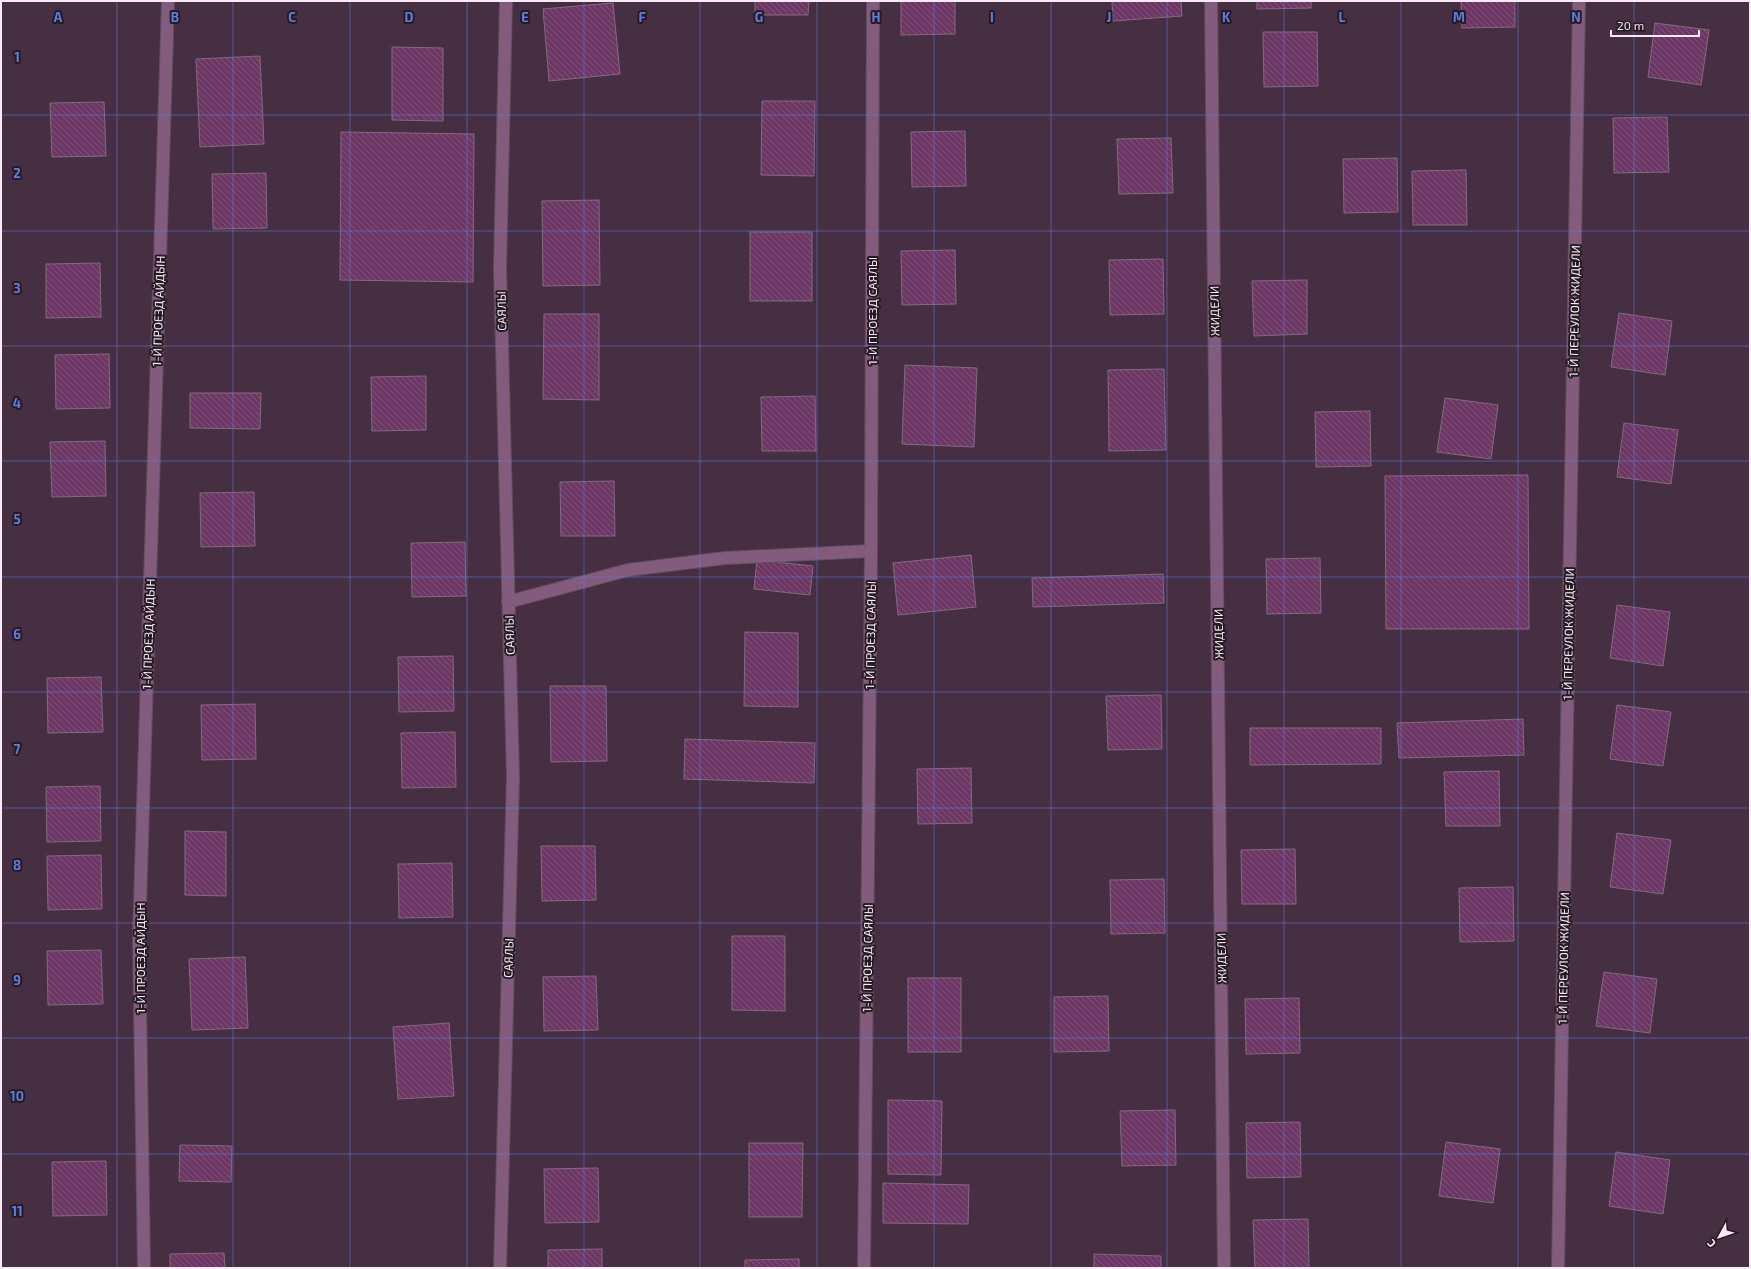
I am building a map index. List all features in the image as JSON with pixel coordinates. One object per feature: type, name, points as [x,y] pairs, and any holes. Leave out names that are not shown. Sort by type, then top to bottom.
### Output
[{"type":"street","name":"1-Й ПРОЕЗД АЙДЫН","points":[[144,1268],[139,936],[168,1]]},
{"type":"street","name":"САЯЛЫ","points":[[500,1268],[513,777],[500,268],[506,1]]},
{"type":"street","name":"1-Й ПРОЕЗД САЯЛЫ","points":[[864,1268],[871,551],[873,1]]},
{"type":"street","name":"ЖИДЕЛИ","points":[[1211,1],[1224,1268]]},
{"type":"street","name":"1-Й ПЕРЕУЛОК ЖИДЕЛИ","points":[[1558,1268],[1579,1]]},
{"type":"street","points":[[508,602],[628,570],[726,558],[871,551]]},
{"type":"building","points":[[755,1],[809,1],[808,15],[755,15]]},
{"type":"building","points":[[901,1],[955,1],[955,34],[901,35]]},
{"type":"building","points":[[1112,1],[1181,1],[1182,16],[1113,21]]},
{"type":"building","points":[[1257,1],[1311,1],[1311,8],[1257,9]]},
{"type":"building","points":[[1461,1],[1515,1],[1515,27],[1462,28]]},
{"type":"building","points":[[613,3],[620,74],[549,81],[543,9]]},
{"type":"building","points":[[1655,23],[1709,30],[1701,85],[1648,77]]},
{"type":"building","points":[[1263,32],[1317,32],[1318,86],[1264,87]]},
{"type":"building","points":[[392,47],[443,48],[443,121],[392,120]]},
{"type":"building","points":[[260,56],[264,144],[200,147],[196,59]]},
{"type":"building","points":[[762,101],[815,101],[814,176],[761,175]]},
{"type":"building","points":[[104,102],[106,156],[52,157],[50,103]]},
{"type":"building","points":[[1667,117],[1669,172],[1614,173],[1613,118]]},
{"type":"building","points":[[965,131],[966,186],[912,187],[911,132]]},
{"type":"building","points":[[341,132],[474,134],[473,282],[340,280]]},
{"type":"building","points":[[1171,138],[1173,193],[1119,194],[1117,139]]},
{"type":"building","points":[[1397,158],[1398,212],[1344,213],[1343,159]]},
{"type":"building","points":[[1466,170],[1467,225],[1413,225],[1412,171]]},
{"type":"building","points":[[266,173],[267,228],[213,229],[212,174]]},
{"type":"building","points":[[599,200],[600,285],[543,286],[542,201]]},
{"type":"building","points":[[750,232],[812,232],[812,301],[750,301]]},
{"type":"building","points":[[955,250],[956,304],[902,305],[901,251]]},
{"type":"building","points":[[1163,259],[1164,314],[1110,315],[1109,260]]},
{"type":"building","points":[[100,263],[101,317],[46,318],[46,264]]},
{"type":"building","points":[[1307,280],[1307,334],[1254,336],[1252,281]]},
{"type":"building","points":[[1619,313],[1672,321],[1665,375],[1611,367]]},
{"type":"building","points":[[544,314],[599,314],[599,400],[543,399]]},
{"type":"building","points":[[109,354],[110,408],[56,409],[55,355]]},
{"type":"building","points":[[905,365],[977,368],[974,447],[902,444]]},
{"type":"building","points":[[1164,369],[1166,450],[1109,451],[1108,370]]},
{"type":"building","points":[[426,376],[426,430],[372,431],[371,377]]},
{"type":"building","points":[[190,393],[261,393],[260,429],[190,428]]},
{"type":"building","points":[[815,396],[816,451],[762,451],[761,397]]},
{"type":"building","points":[[1445,398],[1498,405],[1491,459],[1437,452]]},
{"type":"building","points":[[1370,411],[1371,466],[1316,467],[1315,412]]},
{"type":"building","points":[[1624,423],[1678,430],[1671,484],[1617,477]]},
{"type":"building","points":[[105,441],[106,496],[52,497],[50,442]]},
{"type":"building","points":[[1528,475],[1529,629],[1386,629],[1385,476]]},
{"type":"building","points":[[614,481],[615,536],[561,536],[560,482]]},
{"type":"building","points":[[254,492],[255,546],[201,547],[200,493]]},
{"type":"building","points":[[465,542],[466,596],[412,597],[411,543]]},
{"type":"building","points":[[971,555],[976,607],[898,615],[893,563]]},
{"type":"building","points":[[1320,558],[1321,613],[1267,614],[1266,559]]},
{"type":"building","points":[[757,560],[813,566],[810,595],[754,589]]},
{"type":"building","points":[[1163,574],[1164,603],[1033,607],[1032,578]]},
{"type":"building","points":[[1617,605],[1670,612],[1663,666],[1610,658]]},
{"type":"building","points":[[745,632],[798,633],[798,707],[744,706]]},
{"type":"building","points":[[453,656],[454,711],[399,712],[398,657]]},
{"type":"building","points":[[101,677],[103,732],[48,733],[47,678]]},
{"type":"building","points":[[550,686],[606,686],[607,761],[551,762]]},
{"type":"building","points":[[1161,695],[1162,749],[1108,750],[1106,696]]},
{"type":"building","points":[[255,704],[256,759],[202,760],[201,705]]},
{"type":"building","points":[[1617,705],[1671,712],[1663,766],[1610,759]]},
{"type":"building","points":[[1523,719],[1524,755],[1399,758],[1397,723]]},
{"type":"building","points":[[1250,728],[1381,728],[1381,764],[1250,765]]},
{"type":"building","points":[[455,732],[456,787],[402,788],[401,733]]},
{"type":"building","points":[[685,739],[815,743],[814,783],[684,779]]},
{"type":"building","points":[[971,768],[972,823],[918,824],[917,769]]},
{"type":"building","points":[[1499,771],[1500,826],[1446,826],[1444,772]]},
{"type":"building","points":[[100,786],[101,841],[47,842],[46,787]]},
{"type":"building","points":[[185,831],[226,832],[226,896],[185,895]]},
{"type":"building","points":[[1617,833],[1671,840],[1663,894],[1610,887]]},
{"type":"building","points":[[541,846],[595,846],[596,900],[542,901]]},
{"type":"building","points":[[1295,849],[1296,904],[1242,904],[1241,850]]},
{"type":"building","points":[[101,855],[102,909],[48,910],[47,856]]},
{"type":"building","points":[[452,863],[453,917],[399,918],[398,864]]},
{"type":"building","points":[[1164,879],[1165,933],[1111,934],[1110,880]]},
{"type":"building","points":[[1513,887],[1514,941],[1460,942],[1459,888]]},
{"type":"building","points":[[732,936],[785,936],[785,1011],[732,1010]]},
{"type":"building","points":[[101,950],[103,1004],[48,1005],[47,951]]},
{"type":"building","points":[[245,957],[248,1028],[192,1030],[189,959]]},
{"type":"building","points":[[1604,972],[1657,979],[1650,1033],[1596,1026]]},
{"type":"building","points":[[596,976],[598,1030],[544,1031],[543,977]]},
{"type":"building","points":[[908,978],[961,978],[961,1052],[908,1052]]},
{"type":"building","points":[[1108,996],[1109,1051],[1054,1052],[1054,997]]},
{"type":"building","points":[[1299,998],[1300,1053],[1246,1054],[1245,999]]},
{"type":"building","points":[[449,1023],[454,1096],[398,1099],[393,1027]]},
{"type":"building","points":[[888,1100],[942,1101],[941,1175],[888,1174]]},
{"type":"building","points":[[1175,1110],[1176,1165],[1122,1166],[1120,1111]]},
{"type":"building","points":[[1300,1122],[1301,1177],[1247,1178],[1246,1123]]},
{"type":"building","points":[[1446,1142],[1500,1149],[1493,1203],[1439,1196]]},
{"type":"building","points":[[749,1143],[803,1143],[802,1217],[749,1217]]},
{"type":"building","points":[[180,1145],[232,1146],[231,1182],[179,1181]]},
{"type":"building","points":[[1616,1152],[1670,1160],[1663,1214],[1609,1206]]},
{"type":"building","points":[[106,1161],[107,1215],[53,1216],[52,1162]]},
{"type":"building","points":[[598,1168],[599,1222],[545,1223],[544,1169]]},
{"type":"building","points":[[883,1183],[969,1185],[968,1224],[883,1223]]},
{"type":"building","points":[[1308,1219],[1309,1268],[1255,1268],[1253,1220]]},
{"type":"building","points":[[602,1249],[602,1268],[548,1268],[548,1250]]},
{"type":"building","points":[[224,1253],[225,1268],[170,1268],[170,1254]]},
{"type":"building","points":[[1094,1254],[1161,1256],[1161,1268],[1094,1268]]},
{"type":"building","points":[[799,1259],[799,1268],[745,1268],[745,1260]]}]
